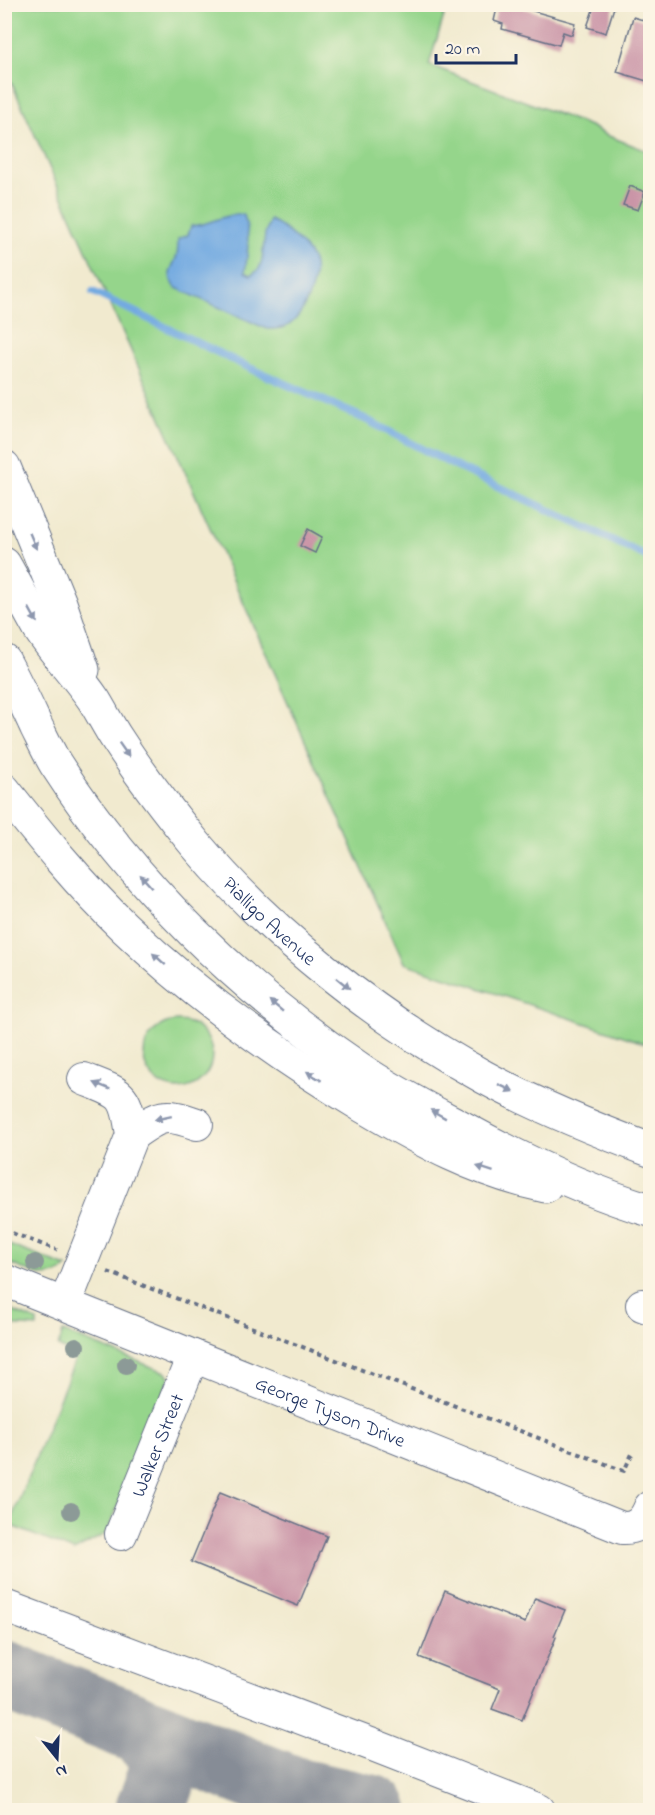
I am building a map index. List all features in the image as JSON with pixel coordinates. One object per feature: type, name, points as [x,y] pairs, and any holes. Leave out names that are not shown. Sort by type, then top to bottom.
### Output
[{"type":"main road","points":[[4,467],[60,603],[94,700]]},
{"type":"main road","name":"Pialligo Avenue","points":[[4,564],[40,629],[94,700],[116,738],[155,794],[197,846],[294,944],[348,988],[442,1053],[486,1078],[609,1135],[651,1150]]},
{"type":"main road","points":[[4,661],[53,760]]},
{"type":"main road","points":[[4,703],[53,760],[121,853],[175,914],[231,968],[309,1033],[362,1071],[478,1136],[559,1175],[637,1206]]},
{"type":"main road","points":[[4,790],[48,845],[124,927],[197,992],[305,1070],[424,1142],[465,1161],[534,1183],[637,1206]]},
{"type":"lane","points":[[65,1304],[132,1135],[128,1110],[121,1096],[115,1091],[84,1079]]},
{"type":"lane","points":[[132,1135],[153,1120],[167,1116],[197,1124]]},
{"type":"lane","name":"George Tyson Drive","points":[[4,1280],[622,1528],[632,1528],[642,1522],[651,1507]]},
{"type":"lane","name":"Walker Street","points":[[121,1534],[193,1356]]},
{"type":"lane","points":[[4,1606],[539,1810]]},
{"type":"path","points":[[4,1230],[624,1471],[632,1454]]},
{"type":"green space","points":[[4,5],[434,5],[446,9],[429,65],[590,126],[606,135],[650,152],[650,1045],[404,963],[5,68]]},
{"type":"green space","points":[[171,1021],[185,1021],[197,1026],[207,1036],[212,1055],[207,1074],[197,1084],[185,1089],[171,1089],[159,1084],[149,1074],[144,1062],[144,1048],[149,1036],[159,1026]]},
{"type":"green space","points":[[4,1243],[67,1267],[59,1273],[44,1276],[28,1271],[5,1261]]},
{"type":"green space","points":[[5,1308],[37,1321],[37,1327],[5,1325]]},
{"type":"green space","points":[[63,1332],[165,1372],[170,1377],[107,1533],[74,1551],[9,1525],[77,1355],[58,1347]]},
{"type":"water","points":[[237,214],[244,215],[248,236],[245,272],[251,275],[259,269],[265,234],[270,220],[295,238],[313,261],[314,278],[308,298],[298,316],[285,327],[267,329],[176,288],[172,283],[170,271],[177,255],[178,239],[188,235],[191,226]]},
{"type":"building","points":[[498,4],[509,4],[575,23],[572,35],[563,32],[559,45],[502,29],[503,24],[494,21]]},
{"type":"building","points":[[595,4],[615,4],[606,33],[587,27]]},
{"type":"building","points":[[633,17],[650,22],[650,82],[617,72]]},
{"type":"building","points":[[630,186],[645,192],[638,210],[623,205]]},
{"type":"building","points":[[308,529],[322,537],[315,553],[300,546]]},
{"type":"building","points":[[220,1492],[327,1536],[298,1606],[191,1562]]},
{"type":"building","points":[[445,1591],[525,1623],[535,1598],[565,1610],[522,1720],[492,1709],[500,1689],[419,1657]]},
{"type":"waterway","points":[[93,292],[252,369],[365,419],[457,467],[650,558]]},
{"type":"taxiway","points":[[4,1675],[301,1794],[373,1810]]},
{"type":"taxiway","points":[[138,1729],[157,1748],[161,1757],[162,1776],[150,1810]]}]
